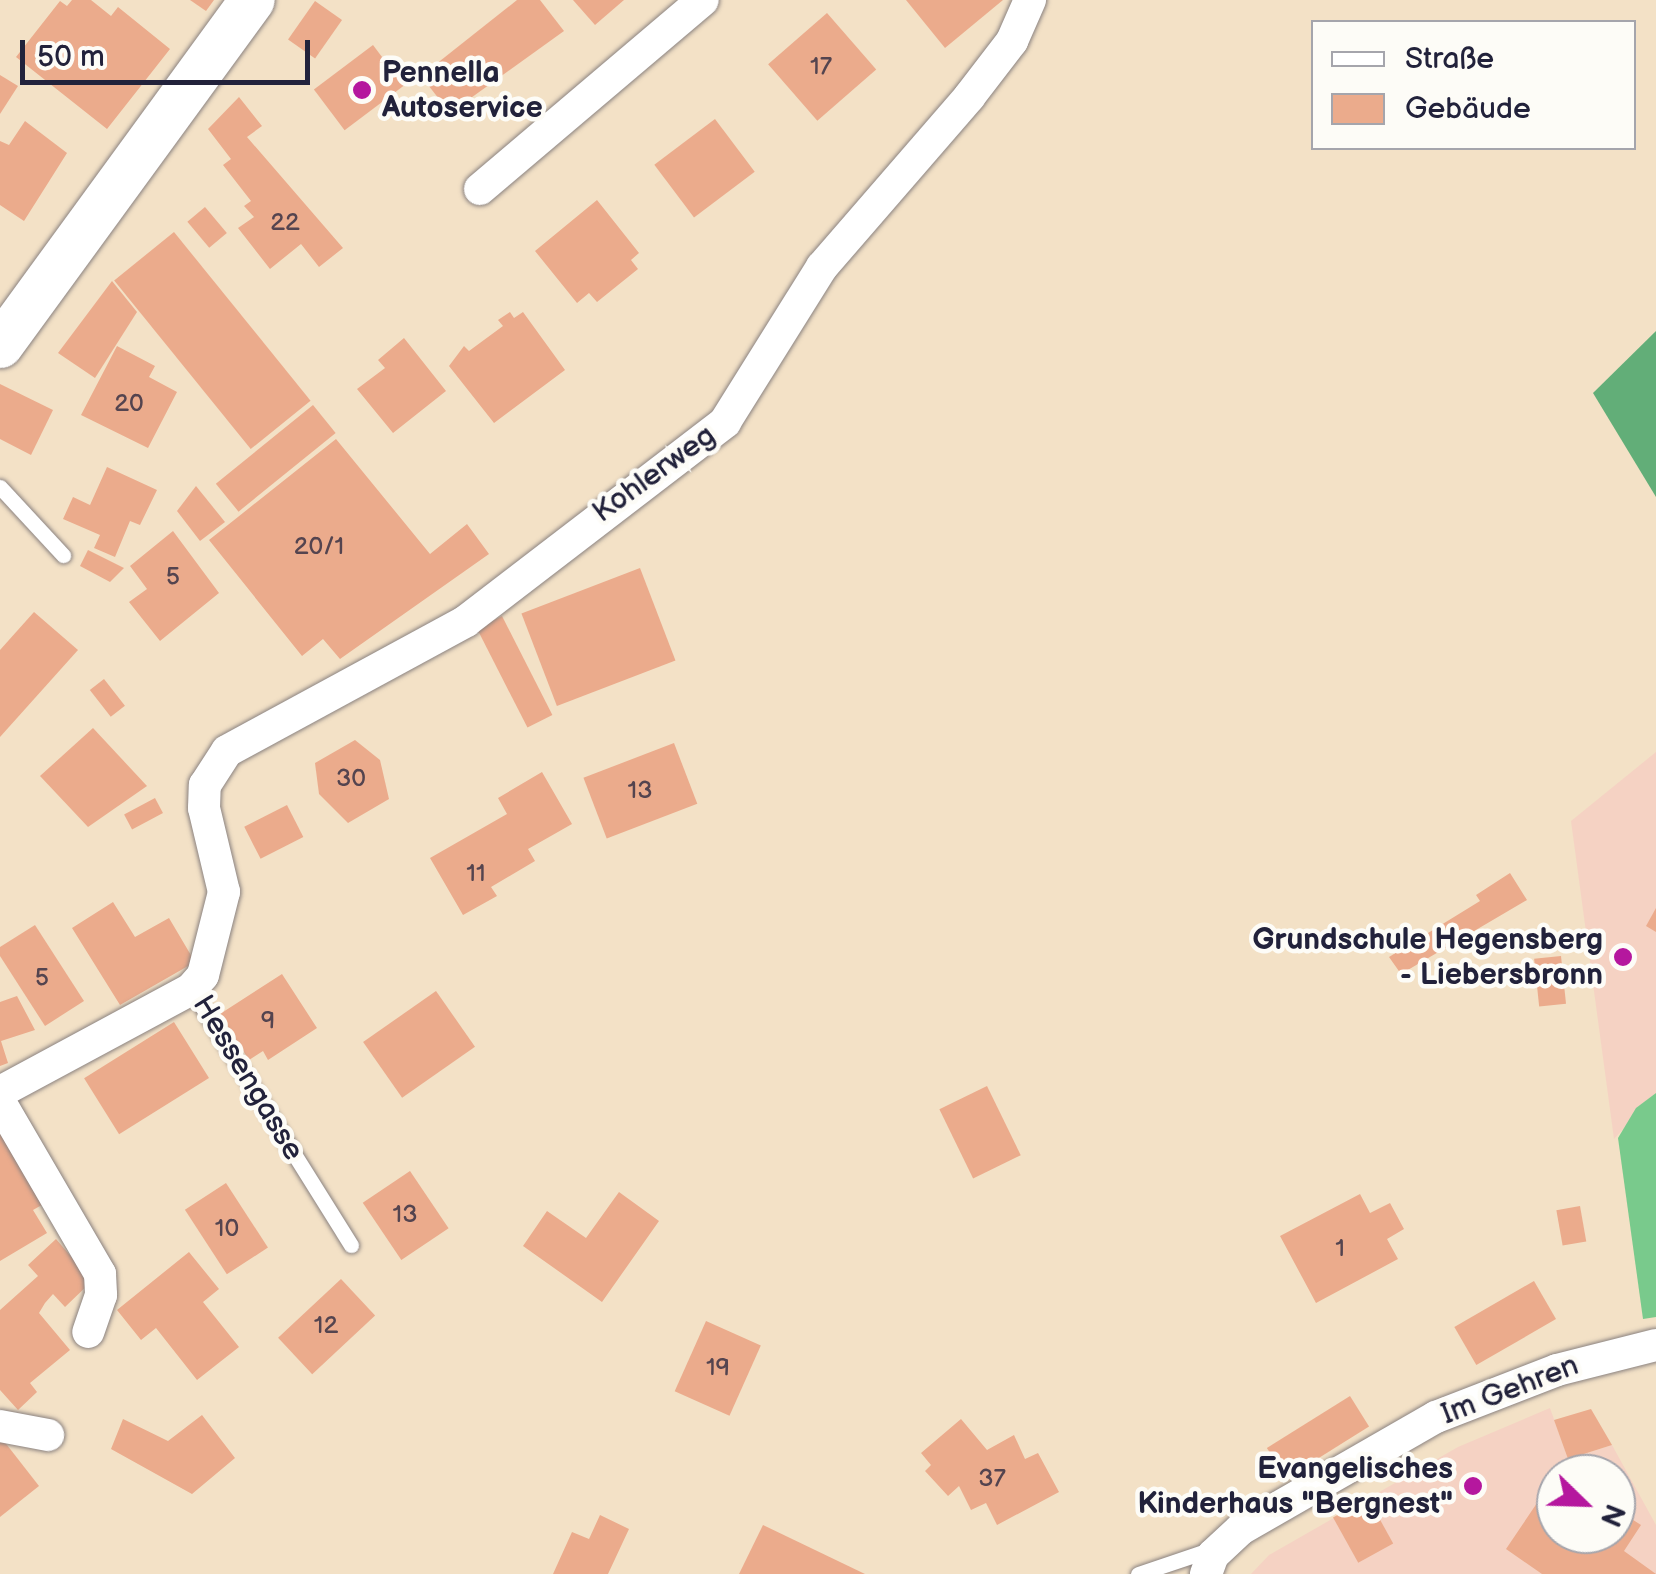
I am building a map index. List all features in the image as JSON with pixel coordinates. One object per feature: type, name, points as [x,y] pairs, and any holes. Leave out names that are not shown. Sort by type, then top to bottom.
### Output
[{"type":"street","points":[[0,345],[252,0]]},
{"type":"street","points":[[480,189],[703,0]]},
{"type":"street","name":"Kohlerweg","points":[[205,785],[216,762],[246,738],[466,621],[725,422],[822,267],[969,98],[1012,41],[1030,0]]},
{"type":"street","name":"Hessengasse","points":[[191,988],[206,967],[224,892],[205,785]]},
{"type":"street","points":[[0,1092],[191,988]]},
{"type":"street","points":[[0,1102],[100,1274],[101,1295],[88,1332]]},
{"type":"street","name":"Im Gehren","points":[[1213,1561],[1242,1528],[1470,1400],[1656,1345]]},
{"type":"street","points":[[0,1426],[48,1435]]},
{"type":"lane","points":[[0,487],[63,556]]},
{"type":"lane","name":"Hessengasse","points":[[191,988],[351,1245]]},
{"type":"lane","name":"Im Gehren","points":[[1138,1574],[1213,1561]]},
{"type":"shaded area","name":"Grundschule Hegensberg - Liebersbronn","points":[[1656,752],[1656,1093],[1614,1139],[1571,821]]},
{"type":"shaded area","name":"Evangelisches Kinderhaus \"Bergnest\"","points":[[1550,1408],[1566,1454],[1536,1454],[1536,1554],[1636,1554],[1636,1489],[1656,1525],[1656,1574],[1251,1574],[1269,1555],[1458,1447]]},
{"type":"shaded area","name":"Evangelisches Kinderhaus \"Bergnest\"","points":[[1612,1445],[1617,1454],[1584,1454]]},
{"type":"green space","points":[[1656,331],[1656,497],[1593,393]]},
{"type":"green space","points":[[1656,1093],[1656,1317],[1643,1319],[1618,1138],[1636,1108]]},
{"type":"building","points":[[72,0],[91,0],[111,16],[118,7],[170,49],[107,129],[16,57],[60,1],[67,6]]},
{"type":"building","points":[[190,0],[214,0],[206,11]]},
{"type":"building","points":[[517,0],[540,0],[564,31],[450,113],[421,76]]},
{"type":"building","points":[[573,0],[624,0],[595,25]]},
{"type":"building","points":[[906,0],[1003,0],[945,48]]},
{"type":"building","points":[[315,1],[342,20],[315,58],[288,40]]},
{"type":"building","points":[[827,13],[876,70],[817,121],[768,64]]},
{"type":"building","name":"Pennella Autoservice","points":[[373,45],[404,86],[345,130],[314,90]]},
{"type":"building","points":[[0,75],[18,86],[0,114]]},
{"type":"building","points":[[239,97],[262,126],[247,137],[343,248],[319,267],[301,244],[270,269],[238,228],[254,217],[244,206],[251,201],[223,165],[231,159],[208,129]]},
{"type":"building","points":[[715,119],[755,172],[694,217],[654,165]]},
{"type":"building","points":[[25,121],[67,153],[24,221],[0,205],[0,141],[9,145]]},
{"type":"building","points":[[597,200],[639,253],[631,260],[638,269],[597,302],[589,293],[577,303],[535,251]]},
{"type":"building","points":[[205,207],[227,233],[209,248],[187,222]]},
{"type":"building","points":[[174,232],[311,401],[251,449],[114,280]]},
{"type":"building","points":[[112,281],[137,312],[95,378],[58,353]]},
{"type":"building","points":[[510,312],[514,318],[523,312],[565,370],[494,423],[449,366],[464,346],[469,351],[503,326],[498,320]]},
{"type":"building","points":[[404,338],[446,391],[393,433],[357,389],[385,368],[378,360]]},
{"type":"building","points":[[117,346],[155,366],[149,377],[177,392],[148,448],[81,415]]},
{"type":"building","points":[[0,384],[53,410],[31,455],[0,439]]},
{"type":"building","points":[[313,405],[336,433],[239,512],[216,484]]},
{"type":"building","points":[[336,439],[430,554],[467,524],[489,554],[340,659],[323,639],[302,656],[209,540]]},
{"type":"building","points":[[107,467],[157,490],[140,525],[130,521],[115,557],[94,548],[100,535],[63,519],[73,497],[90,505]]},
{"type":"building","points":[[196,486],[225,522],[200,541],[177,511]]},
{"type":"building","points":[[173,531],[219,593],[160,641],[129,602],[147,589],[130,566]]},
{"type":"building","points":[[88,550],[124,568],[110,582],[80,566]]},
{"type":"building","points":[[640,568],[675,660],[557,706],[521,614]]},
{"type":"building","points":[[34,612],[78,650],[0,737],[0,650]]},
{"type":"building","points":[[502,616],[552,715],[527,728],[477,629]]},
{"type":"building","points":[[104,679],[125,706],[111,717],[90,690]]},
{"type":"building","points":[[93,728],[147,786],[88,827],[40,776]]},
{"type":"building","points":[[355,740],[380,760],[389,799],[348,823],[319,794],[315,763]]},
{"type":"building","points":[[674,743],[697,804],[607,838],[583,778]]},
{"type":"building","points":[[542,772],[572,824],[528,849],[535,861],[491,887],[497,896],[463,915],[430,858],[507,814],[498,798]]},
{"type":"building","points":[[155,798],[163,813],[132,829],[124,814]]},
{"type":"building","points":[[287,805],[303,837],[261,859],[244,827]]},
{"type":"building","points":[[1510,873],[1527,900],[1401,974],[1389,957],[1480,901],[1476,895]]},
{"type":"building","points":[[113,902],[135,937],[169,918],[195,962],[120,1005],[72,928]]},
{"type":"building","points":[[1656,908],[1656,932],[1646,926]]},
{"type":"building","points":[[35,925],[84,1001],[45,1026],[0,956],[0,947]]},
{"type":"building","points":[[1561,956],[1566,1004],[1539,1007],[1534,959]]},
{"type":"building","points":[[282,974],[317,1028],[268,1060],[263,1051],[249,1060],[220,1014]]},
{"type":"building","points":[[436,991],[475,1047],[402,1098],[363,1042]]},
{"type":"building","points":[[17,996],[35,1030],[1,1041],[8,1063],[0,1066],[0,1002]]},
{"type":"building","points":[[174,1022],[209,1078],[119,1134],[84,1078]]},
{"type":"building","points":[[987,1086],[1021,1155],[973,1178],[939,1109]]},
{"type":"building","points":[[0,1121],[47,1202],[33,1210],[47,1233],[0,1261]]},
{"type":"building","points":[[410,1171],[449,1228],[401,1260],[363,1203]]},
{"type":"building","points":[[226,1183],[268,1248],[227,1274],[185,1210]]},
{"type":"building","points":[[619,1192],[659,1221],[602,1302],[523,1246],[547,1211],[586,1238]]},
{"type":"building","points":[[1360,1194],[1370,1213],[1390,1203],[1404,1229],[1387,1239],[1398,1259],[1316,1303],[1280,1236]]},
{"type":"building","points":[[1580,1206],[1586,1241],[1563,1246],[1556,1210]]},
{"type":"building","points":[[56,1239],[92,1281],[65,1307],[53,1294],[39,1313],[70,1350],[30,1383],[37,1392],[18,1410],[0,1390],[0,1310],[38,1276],[28,1265]]},
{"type":"building","points":[[189,1252],[219,1289],[203,1302],[239,1347],[197,1380],[156,1328],[141,1340],[117,1310]]},
{"type":"building","points":[[341,1279],[375,1316],[312,1374],[278,1338]]},
{"type":"building","points":[[1534,1281],[1556,1319],[1476,1365],[1454,1327]]},
{"type":"building","points":[[706,1321],[761,1345],[729,1416],[675,1391]]},
{"type":"building","points":[[1350,1396],[1369,1427],[1286,1478],[1267,1448]]},
{"type":"building","points":[[1591,1409],[1612,1445],[1584,1454],[1566,1454],[1554,1420]]},
{"type":"building","points":[[202,1415],[235,1458],[192,1494],[111,1449],[123,1419],[168,1441]]},
{"type":"building","points":[[961,1419],[987,1450],[1014,1435],[1025,1459],[1038,1453],[1059,1492],[997,1525],[986,1503],[971,1510],[959,1486],[948,1496],[925,1471],[931,1465],[921,1453]]},
{"type":"building","points":[[0,1436],[39,1486],[0,1517]]},
{"type":"building","points":[[1368,1498],[1393,1543],[1358,1563],[1333,1517]]},
{"type":"building","points":[[1536,1505],[1536,1554],[1628,1554],[1656,1574],[1542,1574],[1506,1549]]},
{"type":"building","points":[[600,1515],[629,1529],[608,1574],[553,1574],[572,1532],[589,1539]]},
{"type":"building","points":[[763,1525],[865,1574],[739,1574]]},
{"type":"place","name":"Pennella Autoservice","points":[[362,90]]},
{"type":"place","name":"Grundschule Hegensberg - Liebersbronn","points":[[1623,957]]},
{"type":"place","name":"Evangelisches Kinderhaus \"Bergnest\"","points":[[1473,1486]]}]
